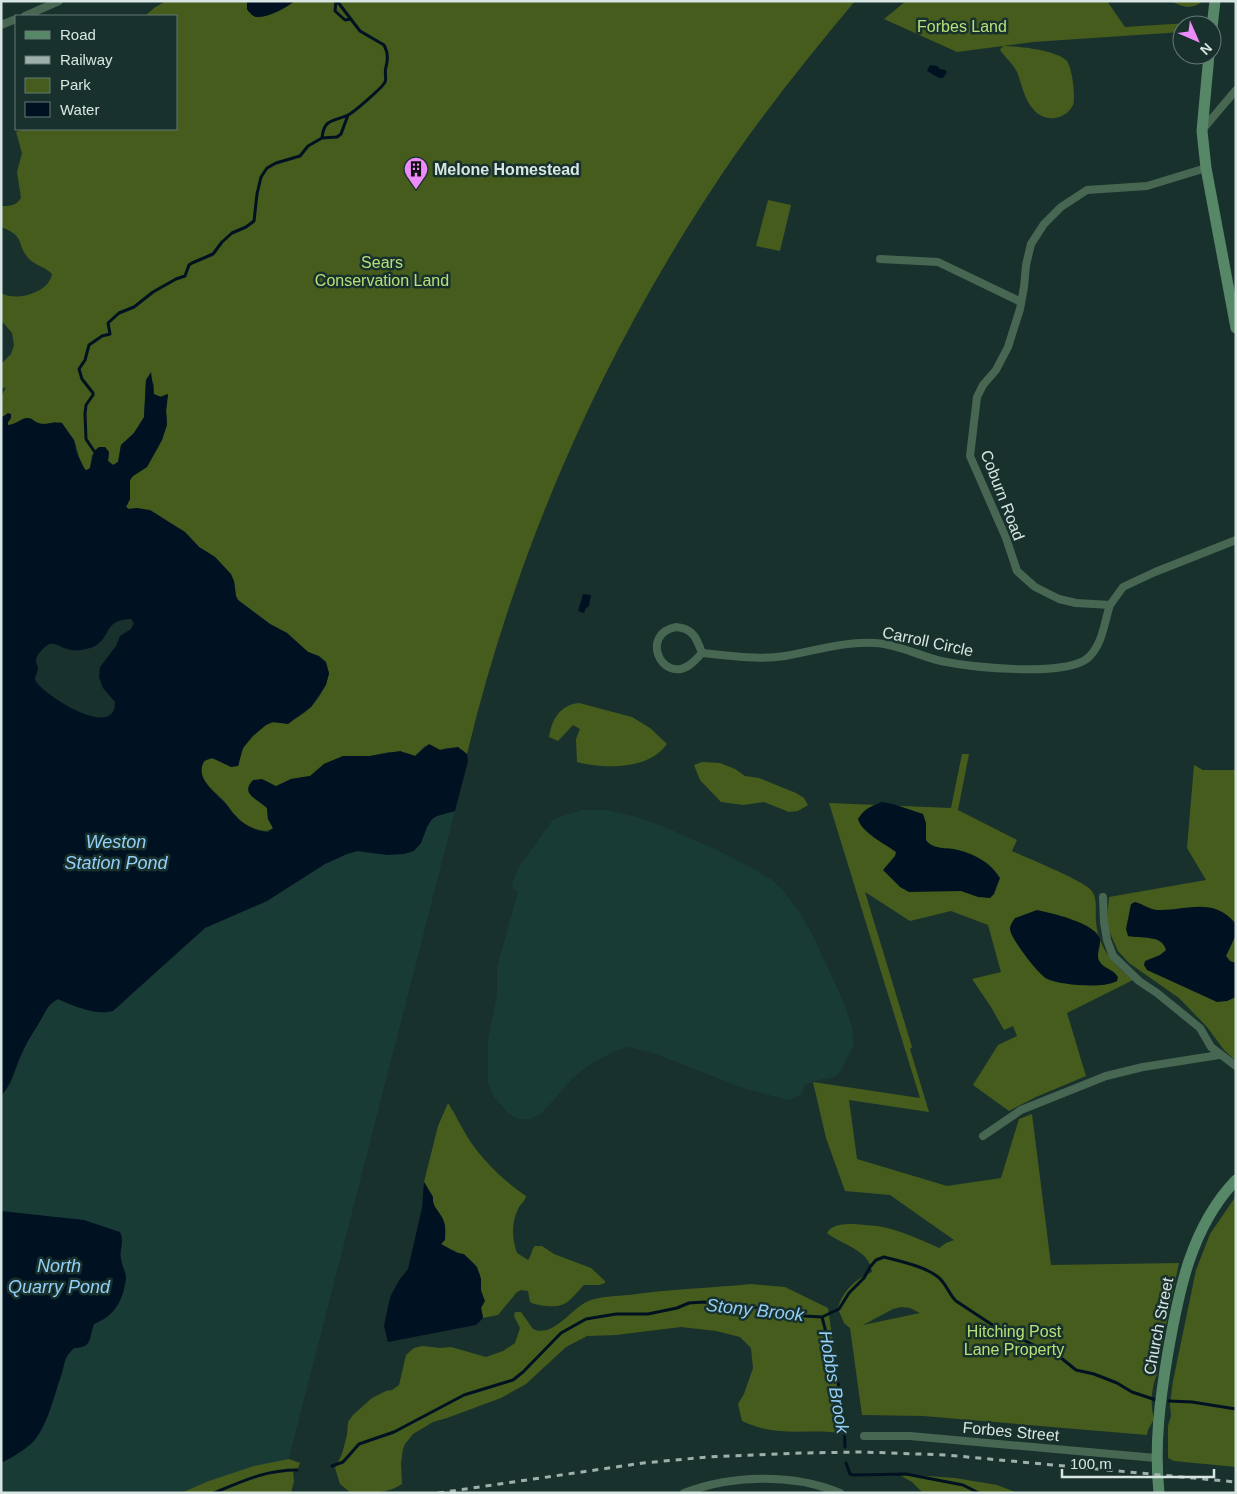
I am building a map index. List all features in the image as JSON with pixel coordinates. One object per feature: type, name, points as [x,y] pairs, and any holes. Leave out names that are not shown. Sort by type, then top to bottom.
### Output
[{"type":"street","points":[[27,15],[59,1]]},
{"type":"street","points":[[1213,15],[1215,1]]},
{"type":"street","points":[[1,25],[15,19]]},
{"type":"street","points":[[1208,65],[1202,130],[1206,168],[1236,328]]},
{"type":"street","points":[[1202,130],[1236,90]]},
{"type":"street","name":"Coburn Road","points":[[1110,605],[1076,603],[1059,599],[1035,587],[1017,571],[1006,538],[970,456],[977,397],[983,385],[996,370],[1008,347],[1022,302],[1026,265],[1031,244],[1044,224],[1061,207],[1087,190],[1147,186],[1206,168]]},
{"type":"street","points":[[880,259],[938,262],[1022,302]]},
{"type":"street","points":[[1110,605],[1123,587],[1155,572],[1236,540]]},
{"type":"street","name":"Carroll Circle","points":[[702,653],[773,657],[851,643],[878,643],[942,661],[992,667],[1043,670],[1064,668],[1080,663],[1097,646],[1103,633],[1110,605]]},
{"type":"street","points":[[680,627],[692,633],[702,653],[689,666],[672,668],[661,661],[657,651],[657,644],[659,638],[666,630],[680,627]]},
{"type":"street","points":[[1104,897],[1104,922],[1107,940],[1113,956],[1139,981],[1158,993],[1200,1028],[1211,1047],[1236,1066]]},
{"type":"street","points":[[983,1136],[1021,1110],[1106,1076],[1143,1067],[1220,1055]]},
{"type":"street","name":"Church Street","points":[[1159,1493],[1156,1458],[1160,1398],[1181,1286],[1200,1232],[1213,1208],[1236,1180]]},
{"type":"street","name":"Forbes Street","points":[[864,1436],[910,1436],[1156,1458]]},
{"type":"street","points":[[684,1493],[707,1486],[753,1480],[795,1480],[840,1493]]},
{"type":"shaded area","points":[[583,810],[606,810],[633,816],[662,826],[715,849],[752,868],[772,880],[783,890],[813,936],[844,1003],[852,1028],[854,1044],[840,1072],[834,1077],[813,1081],[804,1086],[802,1094],[788,1100],[746,1089],[653,1053],[629,1047],[617,1050],[592,1063],[572,1079],[541,1114],[530,1119],[518,1119],[509,1114],[494,1097],[488,1084],[488,1040],[497,995],[497,967],[518,892],[513,889],[512,883],[519,867],[552,821]]},
{"type":"shaded area","points":[[455,811],[280,1493],[1,1493],[1,1096],[11,1083],[27,1042],[47,1008],[58,999],[71,1004],[120,1006],[126,998],[205,928],[267,901],[325,864],[347,854],[358,851],[374,854],[410,853],[424,836],[432,819]]},
{"type":"green space","name":"Sears Conservation Land","points":[[166,1],[247,1],[249,12],[278,1],[855,1],[787,84],[724,171],[640,308],[603,379],[569,451],[511,600],[487,677],[467,754],[458,748],[440,750],[431,745],[425,746],[415,756],[407,753],[389,752],[370,756],[343,756],[324,764],[310,776],[291,779],[276,787],[266,781],[254,798],[267,808],[268,819],[273,828],[264,831],[248,826],[235,816],[225,802],[205,781],[201,769],[203,764],[208,758],[218,759],[225,764],[239,765],[242,752],[248,740],[258,730],[270,723],[283,723],[301,716],[319,697],[324,689],[329,673],[313,654],[308,652],[287,633],[270,624],[238,600],[234,581],[226,569],[215,557],[199,547],[185,532],[155,513],[126,507],[130,499],[130,480],[147,467],[162,440],[167,419],[168,394],[159,396],[154,394],[154,385],[151,378],[146,380],[144,418],[134,433],[121,445],[118,462],[113,465],[108,461],[109,453],[105,447],[92,455],[90,468],[87,470],[81,464],[73,439],[55,422],[41,424],[28,418],[8,425],[11,418],[3,416],[1,418],[1,397],[6,387],[1,389],[1,364],[11,354],[14,345],[12,333],[1,320],[1,293],[7,296],[31,294],[45,286],[50,281],[52,274],[29,259],[18,237],[1,227],[1,206],[17,203],[21,198],[17,172],[22,153],[16,132],[21,130],[178,130],[178,15],[146,15]]},
{"type":"green space","name":"Forbes Land","points":[[906,1],[1107,1],[1125,27],[1172,24],[1172,33],[1033,42],[957,52],[884,19]]},
{"type":"green space","points":[[1169,1],[1203,1],[1190,7]]},
{"type":"green space","points":[[1003,46],[1046,51],[1066,60],[1072,75],[1074,89],[1074,101],[1070,110],[1060,117],[1049,118],[1034,110],[1026,97],[1015,69],[1000,50]]},
{"type":"green space","points":[[768,200],[791,205],[780,251],[756,246]]},
{"type":"green space","points":[[579,703],[632,717],[650,728],[667,744],[659,753],[638,763],[600,766],[577,762],[576,739],[580,729],[573,725],[558,741],[549,737],[552,724],[558,714],[572,704]]},
{"type":"green space","name":"Hitching Post Lane Property","points":[[962,754],[969,754],[958,810],[1017,840],[1012,851],[1066,875],[1091,890],[1095,901],[1099,938],[1107,954],[1133,980],[1067,1013],[1086,1076],[1036,1097],[1009,1111],[973,1085],[998,1045],[1017,1036],[1013,1026],[1004,1030],[972,979],[1001,972],[988,925],[951,911],[910,921],[865,892],[912,1047],[910,1049],[929,1112],[849,1100],[857,1159],[947,1186],[1001,1178],[1019,1119],[1032,1114],[1051,1265],[1179,1263],[1158,1364],[1158,1372],[1153,1387],[1152,1406],[1154,1419],[1147,1435],[923,1416],[862,1415],[850,1328],[844,1323],[838,1309],[846,1291],[861,1278],[872,1272],[870,1264],[861,1253],[827,1233],[835,1226],[854,1224],[893,1229],[939,1248],[954,1240],[890,1195],[845,1191],[826,1138],[813,1082],[920,1098],[829,803],[951,808]],"holes":[[[901,1307],[910,1308],[920,1313],[863,1325],[893,1309]]]},
{"type":"green space","points":[[702,762],[720,763],[735,769],[745,776],[759,778],[796,793],[804,798],[808,805],[798,811],[789,812],[764,802],[743,805],[721,802],[700,780],[694,765]]},
{"type":"green space","points":[[1194,765],[1203,770],[1236,770],[1236,1061],[1224,1050],[1207,1027],[1179,998],[1129,963],[1118,951],[1107,922],[1109,897],[1206,880],[1187,848]]},
{"type":"green space","points":[[448,1103],[467,1136],[482,1157],[503,1178],[526,1196],[518,1209],[513,1226],[517,1253],[528,1260],[535,1246],[542,1246],[554,1254],[591,1268],[605,1283],[584,1285],[568,1302],[559,1306],[532,1303],[530,1302],[528,1291],[521,1290],[517,1292],[498,1315],[483,1318],[481,1307],[483,1295],[477,1268],[469,1259],[441,1244],[445,1236],[444,1224],[435,1209],[433,1197],[424,1182],[438,1126]]},
{"type":"green space","points":[[1236,1196],[1236,1467],[1174,1461],[1168,1458],[1170,1404],[1196,1270],[1210,1234]]},
{"type":"green space","points":[[751,1284],[785,1287],[828,1308],[844,1419],[849,1428],[847,1434],[769,1430],[742,1421],[738,1404],[744,1394],[753,1368],[751,1348],[740,1337],[716,1331],[681,1327],[616,1335],[587,1336],[566,1347],[526,1384],[501,1398],[433,1422],[413,1434],[403,1449],[401,1463],[402,1484],[390,1490],[372,1493],[351,1493],[340,1484],[335,1468],[342,1454],[348,1422],[372,1398],[399,1385],[406,1355],[414,1348],[422,1346],[451,1347],[486,1357],[503,1351],[515,1343],[520,1328],[514,1316],[515,1312],[521,1312],[533,1329],[541,1331],[556,1326],[577,1308],[591,1300],[660,1291]]},
{"type":"green space","points":[[289,1459],[300,1463],[293,1473],[294,1481],[291,1493],[181,1493],[209,1481],[254,1466]]},
{"type":"green space","points":[[898,1474],[955,1478],[997,1485],[1018,1493],[923,1493],[912,1482]]},
{"type":"water","points":[[247,1],[295,1],[271,14],[256,17],[247,9]]},
{"type":"water","points":[[930,65],[937,66],[947,72],[943,78],[939,78],[927,71]]},
{"type":"water","name":"Weston Station Pond","points":[[151,372],[154,394],[161,397],[168,394],[167,425],[162,440],[147,467],[130,480],[130,499],[126,507],[129,509],[150,510],[185,532],[199,547],[215,557],[231,574],[238,600],[270,624],[287,633],[308,652],[319,656],[326,662],[329,673],[326,685],[311,707],[288,724],[273,722],[266,725],[243,748],[238,766],[231,767],[212,758],[204,761],[202,767],[203,778],[210,788],[242,822],[255,829],[268,832],[273,828],[268,819],[267,808],[249,793],[249,785],[253,780],[262,779],[276,786],[291,779],[310,776],[324,764],[343,756],[370,756],[400,751],[415,756],[429,744],[440,750],[458,747],[467,754],[468,761],[455,811],[432,819],[421,843],[414,851],[404,854],[387,855],[358,851],[325,864],[267,901],[205,928],[113,1011],[92,1011],[58,999],[54,1001],[26,1044],[10,1082],[1,1096],[1,418],[8,413],[11,414],[8,425],[27,418],[41,424],[62,423],[74,440],[76,451],[85,470],[90,468],[94,451],[99,447],[105,447],[109,452],[108,461],[113,465],[118,462],[121,445],[134,433],[144,417],[146,380]],"holes":[[[131,619],[134,623],[131,629],[120,636],[116,646],[100,667],[99,677],[103,688],[115,702],[112,713],[104,717],[79,712],[51,696],[35,680],[38,668],[37,657],[49,644],[56,644],[72,650],[87,649],[100,642],[116,622]]]},
{"type":"water","points":[[583,594],[591,595],[589,606],[584,613],[578,611]]},
{"type":"water","points":[[882,802],[923,814],[926,823],[926,840],[932,845],[964,852],[987,864],[1000,878],[994,894],[990,898],[978,897],[961,891],[909,892],[900,887],[883,870],[895,856],[896,852],[868,833],[858,819],[868,808]]},
{"type":"water","points":[[1135,902],[1157,910],[1191,907],[1210,908],[1219,910],[1228,916],[1236,924],[1236,935],[1226,956],[1230,961],[1236,963],[1236,997],[1227,1001],[1217,1002],[1147,970],[1144,965],[1145,961],[1160,955],[1166,950],[1164,945],[1156,939],[1128,936],[1126,929],[1131,904]]},
{"type":"water","points":[[1037,910],[1072,920],[1097,933],[1100,939],[1099,960],[1116,974],[1118,977],[1117,981],[1102,985],[1082,985],[1053,981],[1043,976],[1020,948],[1010,929],[1015,918]]},
{"type":"water","points":[[424,1182],[444,1221],[445,1240],[441,1244],[457,1253],[464,1254],[477,1267],[481,1279],[481,1291],[485,1301],[481,1308],[483,1318],[476,1325],[388,1342],[384,1326],[389,1302],[400,1279],[408,1269],[422,1208]]},
{"type":"water","name":"North Quarry Pond","points":[[1,1211],[84,1220],[120,1232],[122,1239],[121,1259],[126,1278],[124,1290],[117,1306],[110,1315],[94,1324],[89,1342],[80,1348],[74,1348],[68,1356],[49,1412],[37,1438],[13,1457],[1,1463]]},
{"type":"waterway","points":[[336,1],[335,11],[345,20],[351,19]]},
{"type":"waterway","points":[[322,138],[327,124],[356,110],[379,89],[386,79],[387,56],[384,45],[360,31],[337,1]]},
{"type":"waterway","points":[[94,451],[86,439],[85,414],[86,405],[93,393],[82,379],[79,369],[85,360],[89,345],[102,336],[110,334],[108,323],[119,313],[134,307],[153,292],[185,276],[189,265],[213,254],[232,233],[254,221],[261,177],[267,168],[276,163],[300,156],[308,146],[322,138],[337,137],[341,134],[348,115]]},
{"type":"waterway","name":"Stony Brook","points":[[332,1466],[343,1462],[359,1444],[394,1432],[464,1395],[513,1380],[561,1333],[586,1319],[616,1314],[648,1314],[677,1308],[689,1303],[704,1302],[822,1317],[839,1309],[849,1293],[864,1278],[876,1260],[884,1257],[931,1272],[942,1281],[956,1301],[994,1326],[1055,1353],[1076,1370],[1094,1374],[1117,1383],[1132,1392],[1156,1400]]},
{"type":"waterway","name":"Hobbs Brook","points":[[822,1317],[841,1398],[845,1447]]},
{"type":"waterway","name":"Stony Brook","points":[[1169,1401],[1192,1402],[1236,1409]]},
{"type":"waterway","name":"Hobbs Brook","points":[[846,1463],[850,1474],[853,1475],[906,1474],[963,1485],[979,1493]]},
{"type":"waterway","name":"Stony Brook","points":[[214,1493],[264,1474],[297,1470]]},
{"type":"railway","points":[[438,1493],[643,1463],[708,1457],[863,1452],[946,1455],[1236,1482]]},
{"type":"place","name":"Melone Homestead","points":[[416,190]]}]
